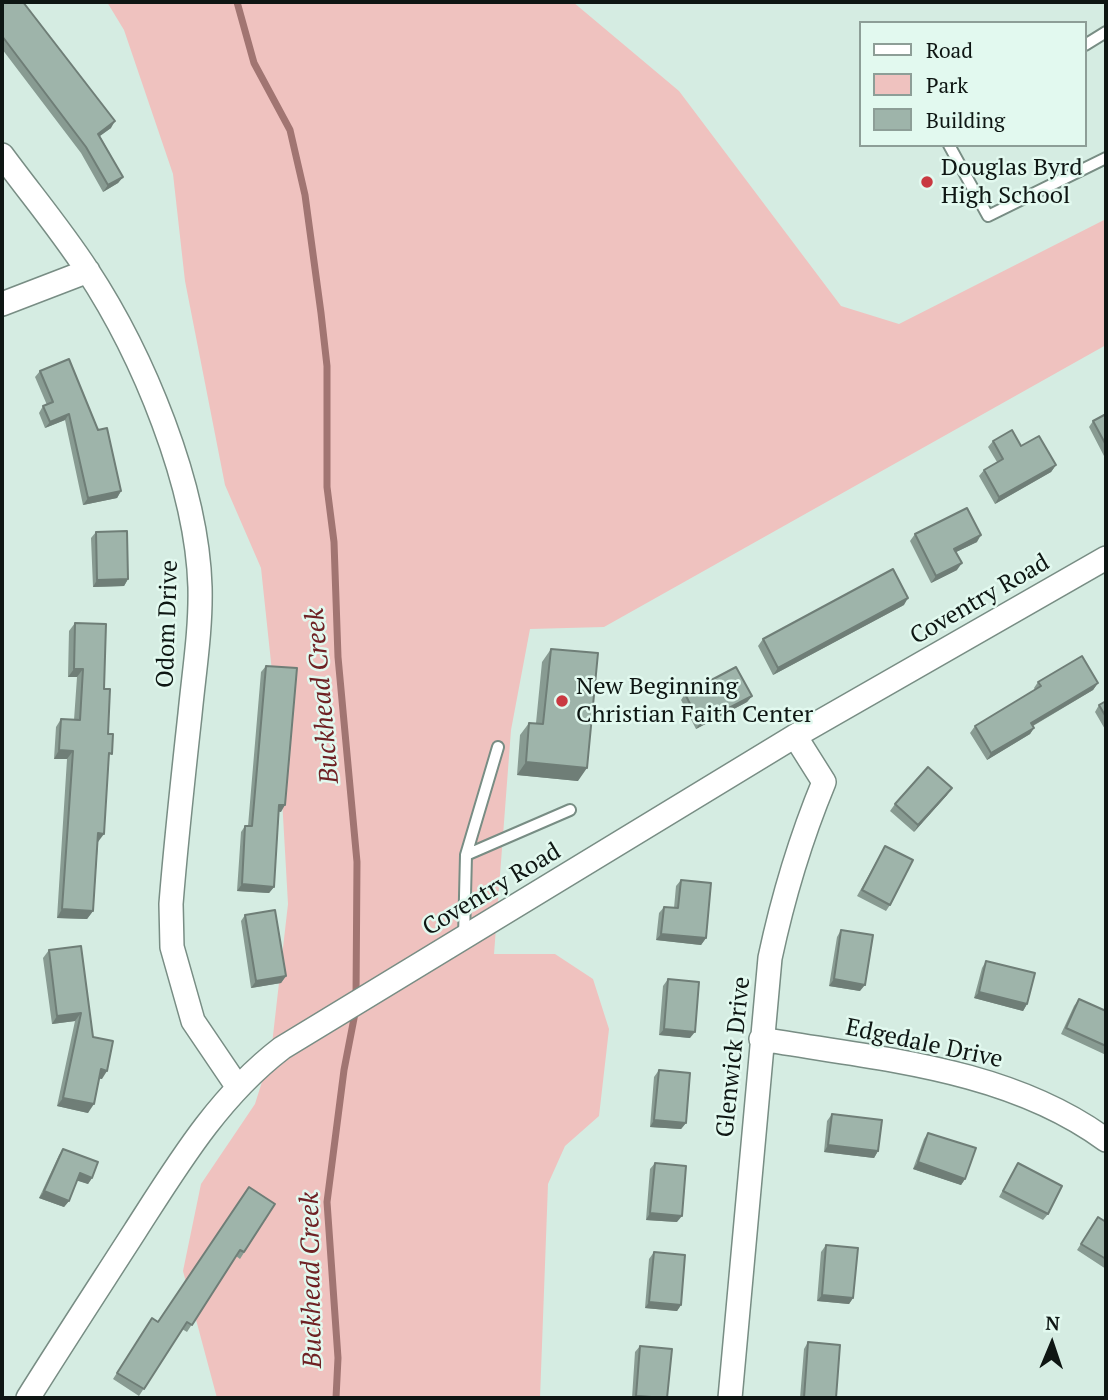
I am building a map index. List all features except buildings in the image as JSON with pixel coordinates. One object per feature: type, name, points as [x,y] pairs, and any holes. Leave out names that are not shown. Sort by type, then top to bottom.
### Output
[{"type":"street","name":"Odom Drive","points":[[2,155],[88,271],[131,349],[177,457],[195,531],[200,587],[198,638],[176,851],[172,947],[193,1021],[237,1086]]},
{"type":"street","points":[[2,304],[88,271]]},
{"type":"street","name":"Coventry Road","points":[[27,1398],[179,1162],[237,1086],[282,1048],[795,736],[1106,558]]},
{"type":"street","name":"Glenwick Drive","points":[[730,1398],[770,958],[783,898],[801,839],[824,782],[795,736]]},
{"type":"street","name":"Edgedale Drive","points":[[761,1039],[974,1078],[1056,1109],[1106,1140]]},
{"type":"lane","points":[[1087,44],[1106,32]]},
{"type":"lane","points":[[949,147],[988,216],[1106,158]]},
{"type":"lane","points":[[464,937],[466,855],[498,747]]},
{"type":"lane","points":[[466,855],[570,810]]},
{"type":"green space","points":[[107,2],[573,2],[679,91],[841,306],[899,324],[1106,219],[1106,345],[604,627],[530,629],[511,730],[494,954],[555,954],[593,979],[609,1029],[599,1116],[565,1146],[548,1184],[540,1398],[217,1398],[183,1271],[201,1184],[255,1104],[271,1053],[288,904],[278,728],[261,568],[225,485],[185,281],[173,174],[124,30]]},
{"type":"waterway","name":"Buckhead Creek","points":[[237,2],[254,63],[290,130],[305,195],[321,313],[327,366],[327,487],[334,542],[338,657],[357,862],[356,997]]},
{"type":"waterway","name":"Buckhead Creek","points":[[336,1398],[338,1358],[327,1202],[344,1070],[356,1008]]},
{"type":"place","name":"Douglas Byrd High School","points":[[927,182]]},
{"type":"place","name":"New Beginning Christian Faith Center","points":[[562,701]]}]
